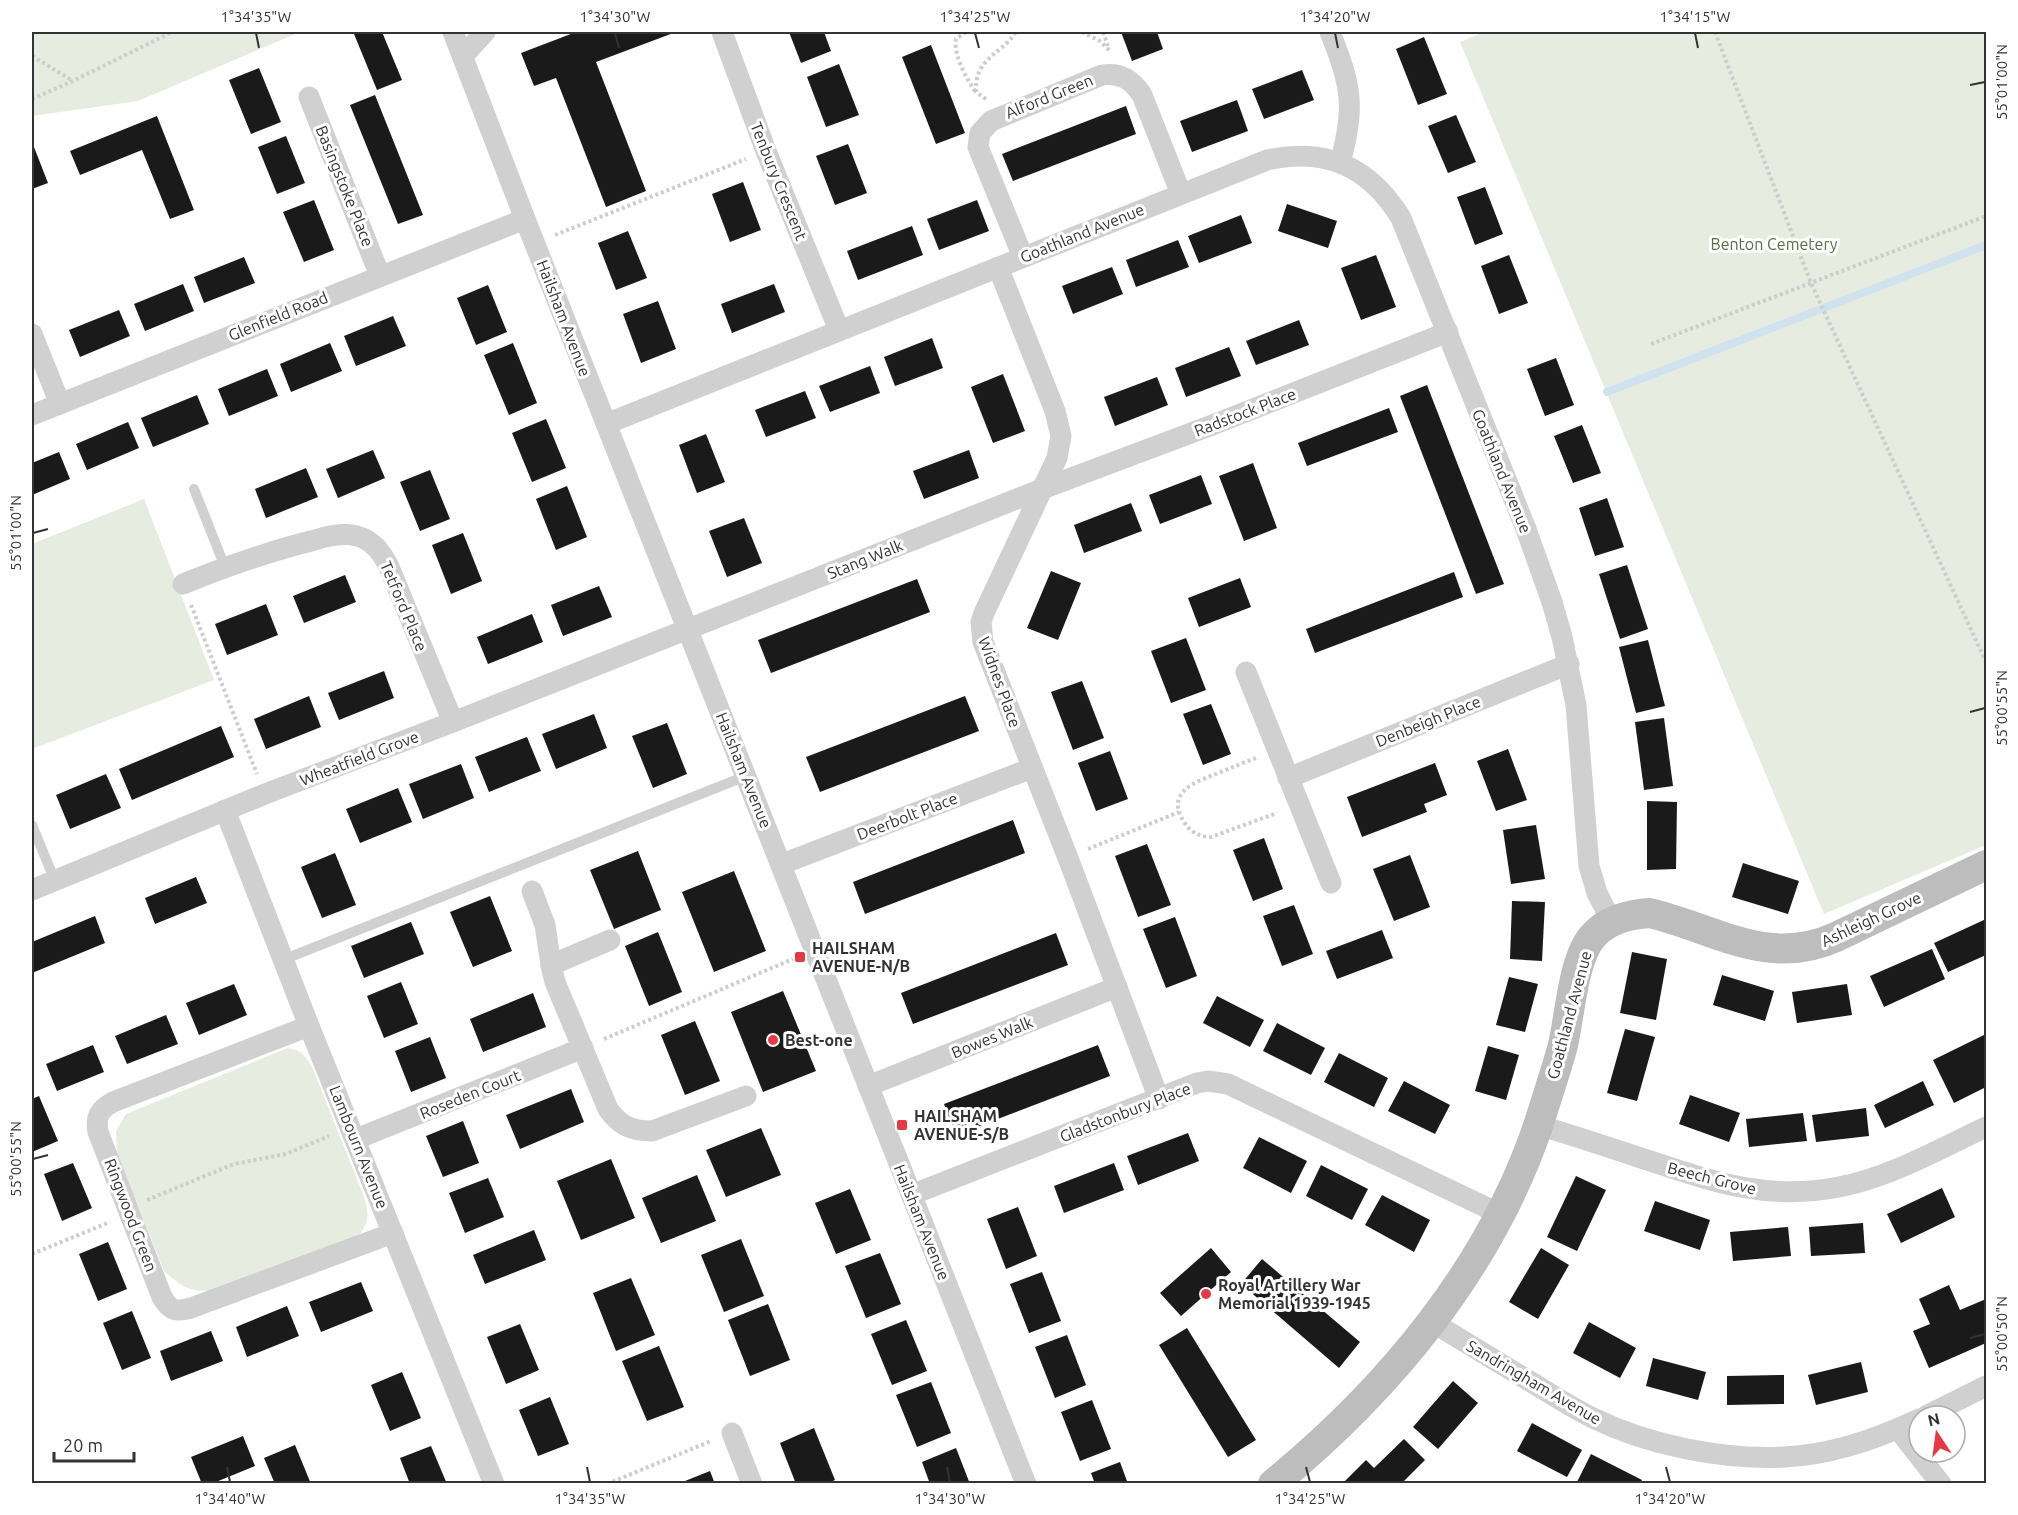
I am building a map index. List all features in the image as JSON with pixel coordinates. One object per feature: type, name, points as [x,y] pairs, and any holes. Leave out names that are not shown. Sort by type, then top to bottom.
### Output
[{"type":"street","name":"Hailsham Avenue","points":[[453,32],[1026,1484]]},
{"type":"street","points":[[463,56],[485,32]]},
{"type":"street","name":"Tenbury Crescent","points":[[722,32],[766,151],[838,330]]},
{"type":"street","points":[[1330,32],[1346,73],[1349,96],[1348,130],[1340,163]]},
{"type":"street","name":"Alford Green","points":[[1023,257],[978,147],[980,134],[984,127],[1000,115],[1102,75],[1118,74],[1132,82],[1142,96],[1181,194]]},
{"type":"street","name":"Basingstoke Place","points":[[309,97],[380,276]]},
{"type":"street","name":"Goathland Avenue","points":[[606,424],[1248,166],[1287,156],[1304,155],[1340,163],[1368,178],[1382,189],[1392,203],[1410,238],[1448,332],[1540,568],[1560,628],[1569,664],[1575,705],[1589,866],[1597,893],[1612,922],[1593,936],[1586,946],[1580,961],[1563,1044],[1538,1125],[1522,1168],[1477,1255],[1432,1322],[1381,1383],[1285,1480]]},
{"type":"street","name":"Glenfield Road","points":[[32,415],[525,219]]},
{"type":"street","name":"Widnes Place","points":[[998,267],[1059,424],[1060,446],[1057,458],[984,613],[981,622],[983,642],[1159,1099]]},
{"type":"street","name":"Radstock Place","points":[[1041,489],[1215,424],[1448,332]]},
{"type":"street","points":[[32,334],[60,404]]},
{"type":"street","name":"Stang Walk","points":[[688,629],[1041,489]]},
{"type":"street","name":"Tetford Place","points":[[183,584],[285,547],[332,536],[350,534],[369,541],[376,547],[389,567],[453,722]]},
{"type":"street","name":"Wheatfield Grove","points":[[32,890],[265,794],[688,629]]},
{"type":"street","name":"Denbeigh Place","points":[[1288,778],[1569,664]]},
{"type":"street","points":[[1246,672],[1331,883]]},
{"type":"street","name":"Deerbolt Place","points":[[782,864],[1032,768]]},
{"type":"street","name":"Lambourn Avenue","points":[[225,810],[285,959],[309,1026],[494,1484]]},
{"type":"street","name":"Ashleigh Grove","points":[[1612,922],[1635,914],[1650,913],[1771,949],[1805,948],[1820,945],[1986,865]]},
{"type":"street","points":[[532,891],[545,925],[555,982],[608,1109],[616,1120],[627,1128],[652,1131],[746,1096]]},
{"type":"street","points":[[551,965],[610,940]]},
{"type":"street","name":"Bowes Walk","points":[[868,1086],[1117,987]]},
{"type":"street","name":"Ringwood Green","points":[[309,1026],[103,1107],[98,1114],[96,1122],[98,1132],[162,1297],[173,1310],[181,1311],[192,1308],[393,1233]]},
{"type":"street","name":"Roseden Court","points":[[356,1139],[583,1048]]},
{"type":"street","name":"Gladstonbury Place","points":[[911,1195],[1197,1083],[1208,1081],[1228,1084],[1500,1214]]},
{"type":"street","name":"Beech Grove","points":[[1538,1125],[1738,1188],[1807,1192],[1871,1179],[1986,1127]]},
{"type":"street","name":"Sandringham Avenue","points":[[1432,1322],[1593,1418],[1636,1436],[1680,1448],[1732,1455],[1784,1458],[1864,1442],[1907,1425]]},
{"type":"street","points":[[1950,1404],[1986,1386]]},
{"type":"street","points":[[1898,1429],[1941,1484]]},
{"type":"street","points":[[732,1433],[752,1484]]},
{"type":"lane","points":[[194,489],[225,567]]},
{"type":"lane","points":[[285,959],[746,776]]},
{"type":"lane","points":[[32,825],[55,881]]},
{"type":"path","points":[[32,99],[172,32]]},
{"type":"path","points":[[966,32],[956,39],[956,50],[969,83],[976,92],[993,105],[1000,115]]},
{"type":"path","points":[[976,92],[975,84],[981,67],[1016,32]]},
{"type":"path","points":[[1103,32],[1109,50]]},
{"type":"path","points":[[1715,32],[1811,283],[1986,662]]},
{"type":"path","points":[[32,56],[73,81]]},
{"type":"path","points":[[535,243],[766,151]]},
{"type":"path","points":[[1651,344],[1986,216]]},
{"type":"path","points":[[183,584],[265,794]]},
{"type":"path","points":[[1276,750],[1191,784],[1185,788],[1179,798],[1179,812],[1183,821],[1193,831],[1204,837],[1211,837],[1298,804]]},
{"type":"path","points":[[1068,858],[1179,812]]},
{"type":"path","points":[[583,1048],[816,950]]},
{"type":"path","points":[[32,1254],[116,1220],[144,1201],[234,1164],[286,1154],[333,1134],[356,1139]]},
{"type":"path","points":[[607,1484],[732,1433]]},
{"type":"green space","points":[[32,32],[300,32],[138,101],[32,116]]},
{"type":"green space","name":"Benton Cemetery","points":[[1484,32],[1986,32],[1986,845],[1824,914],[1460,42]]},
{"type":"green space","points":[[144,499],[214,680],[32,749],[32,544]]},
{"type":"green space","points":[[288,1048],[297,1050],[303,1055],[313,1069],[363,1194],[368,1213],[364,1229],[355,1240],[215,1290],[199,1291],[187,1288],[164,1271],[117,1153],[116,1131],[126,1114]]},
{"type":"building","points":[[382,32],[402,80],[377,90],[354,34]]},
{"type":"building","points":[[576,32],[676,32],[596,62],[646,191],[606,207],[556,78],[534,86],[521,53]]},
{"type":"building","points":[[789,32],[824,32],[831,51],[801,63]]},
{"type":"building","points":[[1121,32],[1157,32],[1163,49],[1132,61]]},
{"type":"building","points":[[1424,37],[1447,94],[1418,105],[1396,49]]},
{"type":"building","points":[[931,45],[965,133],[936,144],[902,57]]},
{"type":"building","points":[[839,64],[859,115],[826,127],[807,77]]},
{"type":"building","points":[[259,68],[281,122],[251,134],[229,80]]},
{"type":"building","points":[[1302,70],[1314,100],[1264,119],[1252,89]]},
{"type":"building","points":[[375,95],[423,215],[398,224],[350,105]]},
{"type":"building","points":[[1237,100],[1248,131],[1192,152],[1180,121]]},
{"type":"building","points":[[1126,106],[1136,134],[1013,181],[1002,154]]},
{"type":"building","points":[[1456,115],[1476,162],[1448,173],[1428,126]]},
{"type":"building","points":[[157,116],[194,210],[170,219],[142,150],[80,175],[70,151]]},
{"type":"building","points":[[286,136],[305,183],[277,194],[258,147]]},
{"type":"building","points":[[32,142],[48,183],[32,189]]},
{"type":"building","points":[[848,144],[867,193],[835,205],[816,156]]},
{"type":"building","points":[[743,182],[761,230],[730,242],[712,194]]},
{"type":"building","points":[[1485,187],[1503,234],[1475,245],[1457,197]]},
{"type":"building","points":[[314,200],[334,250],[304,262],[283,212]]},
{"type":"building","points":[[977,200],[989,231],[939,250],[927,219]]},
{"type":"building","points":[[1287,204],[1337,221],[1328,248],[1278,231]]},
{"type":"building","points":[[1241,215],[1252,243],[1199,263],[1188,236]]},
{"type":"building","points":[[912,226],[923,255],[858,280],[847,251]]},
{"type":"building","points":[[628,231],[647,278],[616,290],[598,243]]},
{"type":"building","points":[[1178,240],[1189,267],[1136,287],[1126,260]]},
{"type":"building","points":[[1376,255],[1396,307],[1361,320],[1341,268]]},
{"type":"building","points":[[1509,255],[1528,303],[1499,314],[1481,266]]},
{"type":"building","points":[[244,257],[255,283],[204,303],[194,277]]},
{"type":"building","points":[[1112,267],[1123,294],[1073,314],[1062,286]]},
{"type":"building","points":[[183,284],[194,311],[145,331],[134,304]]},
{"type":"building","points":[[774,284],[785,312],[732,333],[721,304]]},
{"type":"building","points":[[488,285],[507,332],[476,345],[457,298]]},
{"type":"building","points":[[658,301],[676,349],[641,363],[623,314]]},
{"type":"building","points":[[119,310],[130,336],[80,357],[69,330]]},
{"type":"building","points":[[393,316],[406,346],[356,366],[344,336]]},
{"type":"building","points":[[1299,320],[1309,345],[1256,365],[1246,341]]},
{"type":"building","points":[[932,338],[943,368],[895,386],[884,357]]},
{"type":"building","points":[[330,343],[342,371],[291,392],[280,364]]},
{"type":"building","points":[[513,343],[537,403],[509,415],[484,355]]},
{"type":"building","points":[[1229,347],[1241,376],[1186,397],[1175,368]]},
{"type":"building","points":[[1556,358],[1574,405],[1545,416],[1527,369]]},
{"type":"building","points":[[870,366],[880,393],[830,412],[819,386]]},
{"type":"building","points":[[267,369],[278,396],[229,416],[218,389]]},
{"type":"building","points":[[1003,374],[1025,431],[993,443],[971,387]]},
{"type":"building","points":[[1157,377],[1168,405],[1115,426],[1104,397]]},
{"type":"building","points":[[1427,385],[1504,584],[1476,594],[1400,396]]},
{"type":"building","points":[[805,391],[816,418],[766,437],[755,410]]},
{"type":"building","points":[[197,395],[209,424],[153,447],[141,418]]},
{"type":"building","points":[[1389,408],[1398,432],[1307,466],[1298,443]]},
{"type":"building","points":[[546,419],[566,468],[532,482],[512,433]]},
{"type":"building","points":[[128,422],[139,448],[87,470],[76,444]]},
{"type":"building","points":[[1582,425],[1601,473],[1573,483],[1554,436]]},
{"type":"building","points":[[706,434],[725,482],[697,493],[679,445]]},
{"type":"building","points":[[373,450],[385,478],[338,498],[326,469]]},
{"type":"building","points":[[969,450],[979,478],[924,499],[913,471]]},
{"type":"building","points":[[59,452],[70,479],[32,495],[32,463]]},
{"type":"building","points":[[1253,463],[1277,528],[1244,541],[1219,476]]},
{"type":"building","points":[[306,468],[318,497],[266,518],[255,489]]},
{"type":"building","points":[[430,470],[450,519],[420,531],[400,482]]},
{"type":"building","points":[[1201,475],[1212,504],[1160,524],[1149,495]]},
{"type":"building","points":[[567,486],[587,537],[556,550],[536,499]]},
{"type":"building","points":[[1607,498],[1624,547],[1595,556],[1579,508]]},
{"type":"building","points":[[1131,503],[1142,531],[1084,553],[1074,525]]},
{"type":"building","points":[[744,518],[762,563],[727,577],[709,531]]},
{"type":"building","points":[[463,533],[482,581],[451,594],[432,545]]},
{"type":"building","points":[[1627,565],[1648,629],[1620,639],[1599,574]]},
{"type":"building","points":[[1051,571],[1081,583],[1058,640],[1027,628]]},
{"type":"building","points":[[1454,572],[1463,597],[1315,653],[1306,629]]},
{"type":"building","points":[[345,575],[356,602],[304,623],[293,596]]},
{"type":"building","points":[[1240,578],[1251,607],[1199,627],[1188,598]]},
{"type":"building","points":[[917,579],[930,612],[771,673],[758,640]]},
{"type":"building","points":[[599,586],[612,617],[563,636],[551,605]]},
{"type":"building","points":[[266,604],[278,635],[227,655],[215,624]]},
{"type":"building","points":[[532,614],[543,642],[488,664],[477,637]]},
{"type":"building","points":[[1186,638],[1206,690],[1171,703],[1151,651]]},
{"type":"building","points":[[1648,640],[1665,706],[1636,713],[1619,647]]},
{"type":"building","points":[[384,671],[394,698],[339,720],[328,693]]},
{"type":"building","points":[[1082,681],[1104,738],[1073,750],[1051,692]]},
{"type":"building","points":[[309,696],[321,727],[266,749],[254,719]]},
{"type":"building","points":[[965,696],[979,731],[820,792],[806,757]]},
{"type":"building","points":[[1211,704],[1231,754],[1203,765],[1183,714]]},
{"type":"building","points":[[594,714],[607,748],[556,769],[542,734]]},
{"type":"building","points":[[1664,718],[1673,786],[1644,790],[1635,722]]},
{"type":"building","points":[[667,723],[687,774],[653,788],[632,736]]},
{"type":"building","points":[[221,726],[234,757],[132,800],[119,769]]},
{"type":"building","points":[[527,737],[541,771],[489,792],[475,757]]},
{"type":"building","points":[[1508,749],[1527,800],[1496,811],[1477,761]]},
{"type":"building","points":[[1110,751],[1128,799],[1096,811],[1078,763]]},
{"type":"building","points":[[1435,763],[1447,795],[1424,804],[1427,812],[1362,837],[1347,797]]},
{"type":"building","points":[[461,764],[474,798],[423,819],[409,784]]},
{"type":"building","points":[[106,774],[121,808],[70,829],[56,795]]},
{"type":"building","points":[[398,788],[412,822],[360,843],[346,809]]},
{"type":"building","points":[[1647,801],[1677,802],[1676,869],[1647,870]]},
{"type":"building","points":[[1013,820],[1025,853],[865,914],[853,882]]},
{"type":"building","points":[[1536,825],[1545,879],[1511,884],[1503,830]]},
{"type":"building","points":[[1264,838],[1283,889],[1253,901],[1233,850]]},
{"type":"building","points":[[1147,844],[1171,905],[1138,917],[1115,856]]},
{"type":"building","points":[[638,851],[661,910],[614,929],[590,870]]},
{"type":"building","points":[[335,853],[356,905],[322,918],[301,867]]},
{"type":"building","points":[[1410,855],[1430,907],[1394,921],[1373,869]]},
{"type":"building","points":[[1743,863],[1799,881],[1788,914],[1732,897]]},
{"type":"building","points":[[734,871],[766,951],[714,972],[682,892]]},
{"type":"building","points":[[196,877],[207,903],[155,924],[145,898]]},
{"type":"building","points":[[490,896],[512,951],[473,967],[450,912]]},
{"type":"building","points":[[1512,901],[1545,902],[1542,961],[1510,959]]},
{"type":"building","points":[[1294,905],[1313,954],[1282,966],[1263,916]]},
{"type":"building","points":[[95,916],[105,943],[32,973],[32,942]]},
{"type":"building","points":[[1175,917],[1197,976],[1166,988],[1143,929]]},
{"type":"building","points":[[1986,919],[1986,955],[1948,972],[1934,943]]},
{"type":"building","points":[[411,922],[424,954],[364,978],[351,946]]},
{"type":"building","points":[[1382,930],[1393,958],[1337,979],[1326,951]]},
{"type":"building","points":[[658,932],[682,992],[649,1006],[625,946]]},
{"type":"building","points":[[1056,933],[1068,965],[913,1024],[901,993]]},
{"type":"building","points":[[1932,949],[1945,979],[1884,1007],[1870,976]]},
{"type":"building","points":[[1632,952],[1667,959],[1656,1020],[1620,1013]]},
{"type":"building","points":[[1722,975],[1774,991],[1765,1021],[1713,1005]]},
{"type":"building","points":[[1509,977],[1538,984],[1525,1032],[1496,1025]]},
{"type":"building","points":[[401,982],[418,1024],[384,1038],[367,996]]},
{"type":"building","points":[[234,984],[247,1015],[199,1035],[186,1003]]},
{"type":"building","points":[[1847,984],[1852,1015],[1797,1023],[1792,992]]},
{"type":"building","name":"Best-one","points":[[783,991],[816,1071],[763,1092],[731,1012]]},
{"type":"building","points":[[533,993],[546,1027],[483,1052],[470,1019]]},
{"type":"building","points":[[1217,996],[1264,1020],[1250,1047],[1203,1023]]},
{"type":"building","points":[[166,1015],[178,1044],[127,1064],[115,1036]]},
{"type":"building","points":[[695,1021],[720,1081],[685,1095],[661,1035]]},
{"type":"building","points":[[1277,1023],[1325,1048],[1311,1075],[1263,1051]]},
{"type":"building","points":[[1625,1029],[1655,1037],[1637,1101],[1607,1093]]},
{"type":"building","points":[[1986,1034],[1986,1087],[1954,1103],[1933,1060]]},
{"type":"building","points":[[430,1037],[446,1078],[411,1092],[395,1051]]},
{"type":"building","points":[[93,1045],[104,1072],[57,1091],[46,1064]]},
{"type":"building","points":[[1098,1045],[1110,1076],[956,1135],[944,1104]]},
{"type":"building","points":[[1488,1046],[1519,1055],[1506,1100],[1475,1091]]},
{"type":"building","points":[[1339,1053],[1388,1078],[1374,1107],[1324,1082]]},
{"type":"building","points":[[1404,1081],[1450,1105],[1435,1134],[1388,1111]]},
{"type":"building","points":[[1923,1081],[1934,1105],[1885,1128],[1874,1105]]},
{"type":"building","points":[[571,1089],[584,1122],[520,1149],[506,1115]]},
{"type":"building","points":[[1690,1095],[1740,1113],[1729,1142],[1679,1124]]},
{"type":"building","points":[[39,1096],[58,1141],[32,1152],[32,1099]]},
{"type":"building","points":[[1866,1108],[1869,1136],[1816,1142],[1812,1115]]},
{"type":"building","points":[[1803,1113],[1807,1141],[1749,1147],[1746,1119]]},
{"type":"building","points":[[463,1121],[479,1163],[443,1177],[426,1136]]},
{"type":"building","points":[[761,1128],[781,1175],[726,1197],[706,1150]]},
{"type":"building","points":[[1188,1133],[1199,1161],[1138,1185],[1127,1156]]},
{"type":"building","points":[[1259,1137],[1307,1161],[1291,1193],[1243,1168]]},
{"type":"building","points":[[611,1159],[635,1218],[581,1240],[557,1181]]},
{"type":"building","points":[[73,1163],[92,1208],[62,1221],[44,1174]]},
{"type":"building","points":[[1114,1163],[1124,1190],[1064,1213],[1054,1186]]},
{"type":"building","points":[[1321,1165],[1368,1189],[1352,1220],[1306,1196]]},
{"type":"building","points":[[697,1175],[716,1221],[661,1243],[642,1198]]},
{"type":"building","points":[[1576,1176],[1606,1190],[1577,1251],[1547,1237]]},
{"type":"building","points":[[488,1178],[504,1217],[465,1233],[449,1193]]},
{"type":"building","points":[[1942,1188],[1955,1217],[1901,1243],[1887,1214]]},
{"type":"building","points":[[850,1189],[871,1240],[836,1254],[815,1203]]},
{"type":"building","points":[[1382,1195],[1430,1220],[1414,1252],[1365,1225]]},
{"type":"building","points":[[1655,1201],[1710,1220],[1700,1250],[1644,1231]]},
{"type":"building","points":[[1018,1207],[1037,1256],[1006,1269],[987,1219]]},
{"type":"building","points":[[1863,1223],[1865,1253],[1811,1256],[1809,1227]]},
{"type":"building","points":[[1788,1227],[1791,1256],[1733,1261],[1730,1232]]},
{"type":"building","points":[[534,1230],[546,1260],[485,1284],[473,1255]]},
{"type":"building","points":[[741,1239],[764,1296],[724,1312],[701,1255]]},
{"type":"building","points":[[108,1242],[127,1289],[98,1301],[79,1254]]},
{"type":"building","points":[[1211,1248],[1231,1272],[1181,1316],[1160,1293]]},
{"type":"building","points":[[1541,1248],[1569,1265],[1538,1319],[1509,1302]]},
{"type":"building","points":[[880,1253],[901,1304],[866,1318],[845,1266]]},
{"type":"building","points":[[1262,1259],[1360,1342],[1339,1368],[1241,1284]]},
{"type":"building","points":[[1042,1272],[1061,1321],[1029,1333],[1010,1284]]},
{"type":"building","points":[[631,1278],[655,1335],[616,1351],[593,1293]]},
{"type":"building","points":[[361,1282],[373,1311],[321,1332],[309,1302]]},
{"type":"building","points":[[1949,1285],[1960,1310],[1986,1299],[1986,1343],[1929,1368],[1913,1331],[1930,1324],[1919,1299]]},
{"type":"building","points":[[768,1304],[790,1360],[750,1376],[728,1320]]},
{"type":"building","points":[[287,1306],[299,1336],[247,1357],[236,1327]]},
{"type":"building","points":[[132,1311],[151,1358],[122,1370],[103,1323]]},
{"type":"building","points":[[906,1320],[927,1371],[892,1385],[871,1334]]},
{"type":"building","points":[[1589,1322],[1636,1348],[1620,1378],[1573,1353]]},
{"type":"building","points":[[520,1324],[539,1370],[506,1384],[487,1337]]},
{"type":"building","points":[[1187,1328],[1256,1440],[1228,1457],[1159,1345]]},
{"type":"building","points":[[211,1331],[223,1361],[171,1381],[160,1351]]},
{"type":"building","points":[[1067,1335],[1086,1385],[1055,1398],[1035,1347]]},
{"type":"building","points":[[659,1346],[684,1407],[647,1421],[622,1361]]},
{"type":"building","points":[[1653,1358],[1706,1372],[1698,1400],[1646,1386]]},
{"type":"building","points":[[1861,1362],[1868,1392],[1816,1405],[1808,1375]]},
{"type":"building","points":[[402,1372],[421,1418],[390,1431],[371,1385]]},
{"type":"building","points":[[1784,1375],[1784,1404],[1727,1405],[1727,1376]]},
{"type":"building","points":[[1453,1381],[1478,1403],[1438,1449],[1413,1427]]},
{"type":"building","points":[[931,1382],[951,1433],[917,1447],[896,1395]]},
{"type":"building","points":[[550,1397],[569,1444],[538,1456],[519,1410]]},
{"type":"building","points":[[1092,1400],[1111,1449],[1080,1461],[1061,1412]]},
{"type":"building","points":[[1532,1423],[1582,1450],[1567,1477],[1517,1451]]},
{"type":"building","points":[[814,1428],[835,1480],[826,1484],[796,1484],[780,1443]]},
{"type":"building","points":[[243,1436],[255,1466],[211,1484],[202,1484],[191,1457]]},
{"type":"building","points":[[1404,1439],[1425,1460],[1401,1484],[1342,1484],[1366,1460],[1374,1468]]},
{"type":"building","points":[[295,1445],[311,1484],[275,1484],[264,1458]]},
{"type":"building","points":[[431,1446],[447,1484],[410,1484],[400,1458]]},
{"type":"building","points":[[956,1448],[970,1484],[930,1484],[922,1462]]},
{"type":"building","points":[[1591,1454],[1642,1480],[1640,1484],[1577,1482]]},
{"type":"building","points":[[1120,1462],[1128,1484],[1095,1484],[1091,1473]]},
{"type":"building","points":[[710,1471],[715,1484],[680,1484],[680,1483]]},
{"type":"waterway","points":[[1607,392],[1986,245]]},
{"type":"place","name":"HAILSHAM AVENUE-N/B","points":[[800,957]]},
{"type":"place","name":"Best-one","points":[[773,1040]]},
{"type":"place","name":"HAILSHAM AVENUE-S/B","points":[[902,1125]]},
{"type":"place","name":"Royal Artillery War Memorial 1939-1945","points":[[1206,1294]]}]
